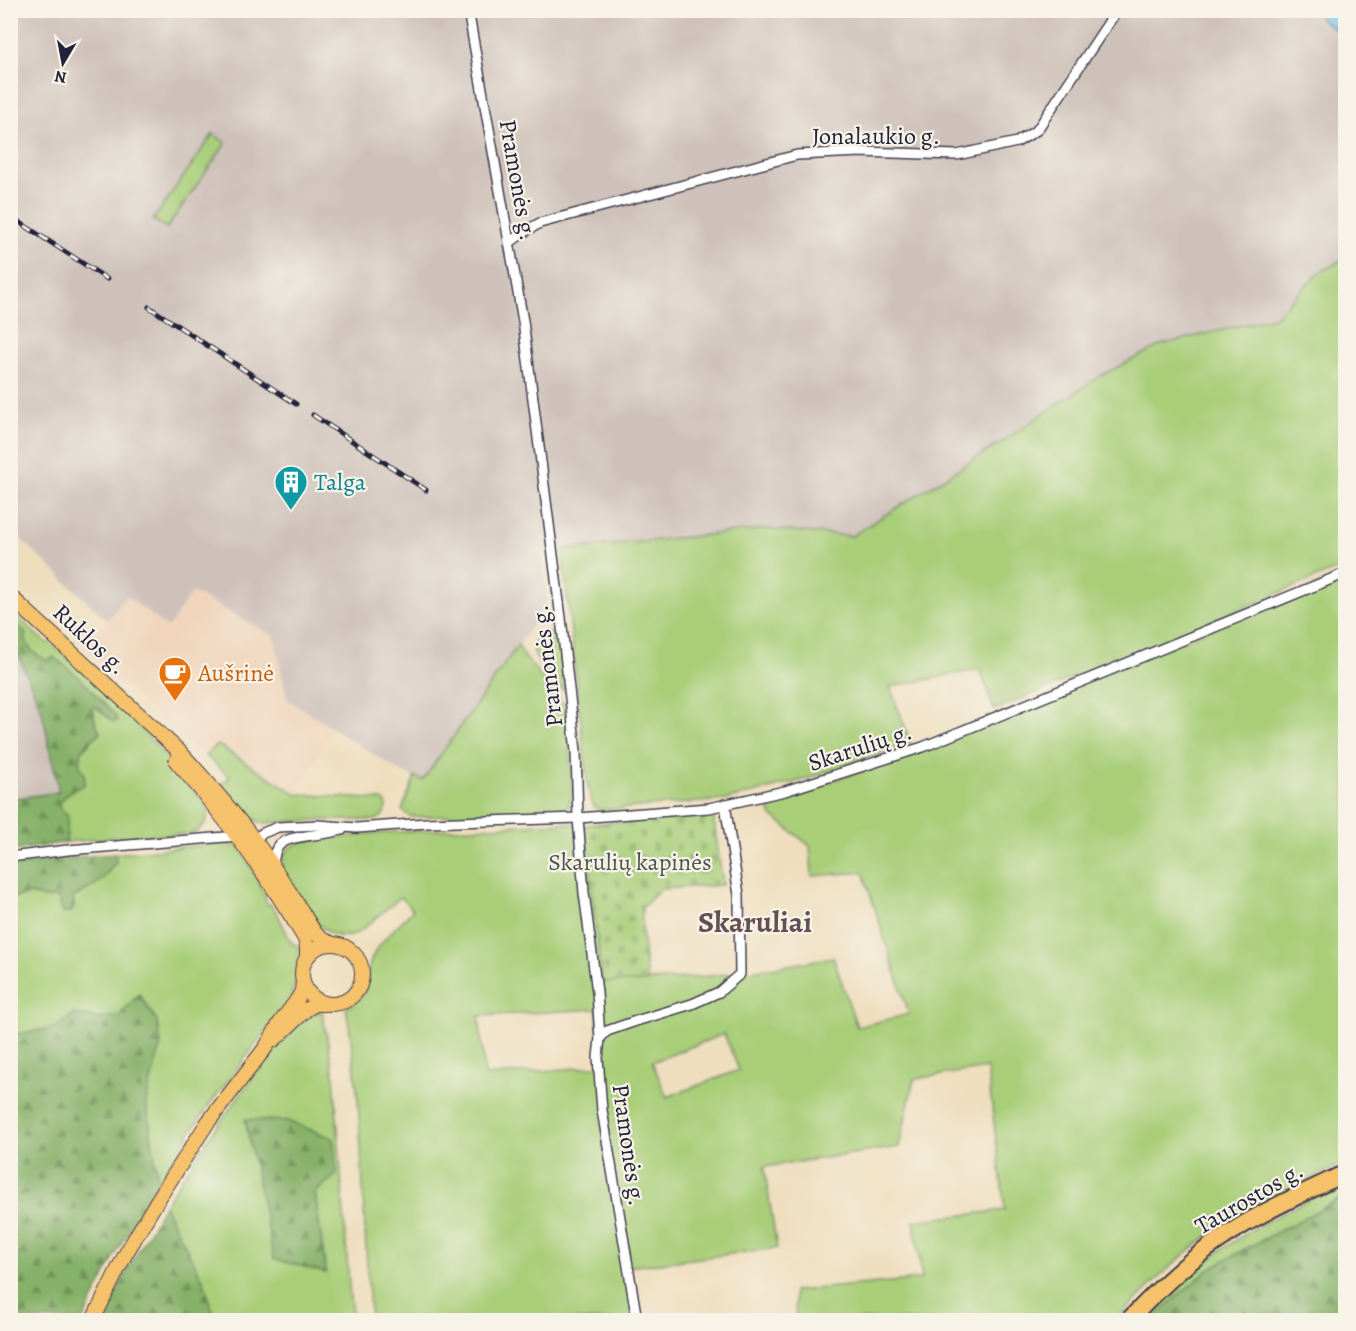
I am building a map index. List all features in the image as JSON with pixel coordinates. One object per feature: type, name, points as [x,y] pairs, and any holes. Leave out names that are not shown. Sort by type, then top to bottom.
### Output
[{"type":"highway","name":"Taurostos g.","points":[[1129,1320],[1169,1280],[1227,1234],[1250,1220],[1346,1173]]},
{"type":"main road","name":"Ruklos g.","points":[[10,596],[139,715]]},
{"type":"main road","points":[[93,1320],[130,1246],[173,1174],[208,1122],[266,1047],[297,1000],[302,991],[302,969],[308,948],[280,897],[238,836],[139,715]]},
{"type":"main road","points":[[139,715],[194,767],[254,839],[315,933],[323,940],[341,945],[354,954],[362,968],[362,977],[356,993],[350,998],[342,1003],[316,1004],[307,1009],[266,1047]]},
{"type":"main road","points":[[307,957],[318,947],[333,944]]},
{"type":"main road","points":[[303,981],[311,996],[326,1004]]},
{"type":"street","name":"Pramonės g.","points":[[468,10],[523,321],[576,751],[584,892],[597,992],[602,1110],[637,1320]]},
{"type":"street","name":"Jonalaukio g.","points":[[509,243],[540,223],[797,155],[860,152],[957,155],[1017,142],[1037,130],[1118,10]]},
{"type":"street","name":"Skarulių g.","points":[[274,868],[273,858],[276,849],[290,839],[357,828],[427,823],[578,818],[709,808],[785,791],[923,747],[1346,573]]},
{"type":"street","points":[[600,1038],[607,1031],[692,1004],[719,992],[740,975],[739,895],[725,804]]},
{"type":"street","name":"Skarulių g.","points":[[254,839],[278,827],[318,825],[357,828]]},
{"type":"street","points":[[10,857],[238,836]]},
{"type":"street","points":[[252,856],[251,848],[254,839]]},
{"type":"shaded area","points":[[11,11],[1345,11],[1345,258],[1319,273],[1274,317],[1161,345],[1100,376],[997,445],[852,536],[766,529],[542,552],[547,598],[537,618],[423,781],[403,773],[287,699],[274,636],[192,592],[168,628],[127,596],[107,620],[11,530]]},
{"type":"shaded area","points":[[191,592],[274,636],[287,699],[332,728],[296,794],[218,745],[205,755],[186,742],[83,648],[127,596],[168,627]]},
{"type":"shaded area","points":[[10,638],[42,711],[59,792],[11,799]]},
{"type":"green space","points":[[213,134],[226,143],[167,228],[153,220]]},
{"type":"green space","points":[[1345,258],[1345,566],[994,710],[980,669],[890,687],[911,743],[803,780],[725,800],[601,810],[594,807],[588,788],[562,550],[766,529],[852,536],[997,445],[1100,376],[1161,345],[1274,317],[1319,273]]},
{"type":"green space","points":[[1339,576],[1346,620],[1345,1162],[1263,1203],[1215,1231],[1176,1262],[1116,1320],[796,1320],[794,1291],[922,1279],[914,1221],[1005,1210],[987,1068],[914,1079],[899,1147],[764,1167],[777,1248],[628,1267],[637,1320],[371,1320],[357,1086],[346,1008],[362,996],[371,960],[379,946],[413,910],[401,897],[359,932],[346,936],[335,935],[324,929],[314,919],[284,872],[283,860],[287,850],[295,844],[307,841],[376,833],[563,823],[585,825],[602,982],[718,975],[833,957],[857,1027],[909,1014],[863,872],[812,876],[810,846],[771,815],[767,801],[884,764]],"holes":[[[597,1009],[599,1066],[485,1076],[479,1016]],[[724,1034],[739,1070],[667,1097],[652,1062]]]},
{"type":"green space","points":[[10,610],[38,636],[64,654],[126,713],[174,765],[207,807],[208,814],[205,824],[196,832],[66,842],[67,831],[59,807],[60,802],[85,775],[79,765],[82,750],[100,732],[95,722],[93,706],[113,722],[48,661],[32,652],[26,642],[25,632],[11,621]]},
{"type":"green space","points":[[11,621],[25,632],[31,650],[48,661],[53,657],[78,676],[116,716],[117,721],[113,722],[98,708],[93,707],[95,722],[100,732],[82,750],[79,764],[85,775],[84,785],[65,796],[59,807],[68,815],[66,842],[11,851],[11,799],[59,792],[42,711],[11,638]]},
{"type":"green space","points":[[556,633],[559,637],[564,691],[541,667],[534,648],[535,640],[542,635]]},
{"type":"green space","points":[[518,645],[524,656],[568,709],[573,794],[567,809],[549,813],[410,817],[402,810],[415,777],[423,780]]},
{"type":"green space","points":[[218,745],[296,794],[382,800],[387,804],[385,812],[375,820],[264,823],[249,819],[244,816],[223,787],[223,783],[230,777],[205,755]]},
{"type":"green space","name":"Skarulių kapinės","points":[[713,814],[723,885],[661,889],[642,908],[647,982],[602,982],[585,825]]},
{"type":"green space","points":[[226,843],[240,848],[262,887],[268,905],[270,904],[277,913],[291,942],[300,948],[295,984],[289,1001],[210,1104],[158,1180],[146,1101],[161,1043],[138,995],[120,1015],[98,1019],[74,1014],[55,1028],[11,1035],[11,898],[31,894],[44,898],[58,898],[74,905],[73,897],[100,880],[116,863],[115,854]]},
{"type":"green space","points":[[115,854],[116,863],[104,877],[92,887],[73,897],[72,911],[63,913],[58,898],[44,898],[31,894],[11,898],[11,863]]},
{"type":"green space","points":[[139,994],[157,1021],[161,1043],[146,1101],[158,1180],[114,1257],[83,1320],[11,1320],[11,1035],[55,1028],[74,1014],[98,1019],[120,1015]]},
{"type":"green space","points":[[322,1011],[334,1076],[353,1320],[215,1320],[204,1282],[164,1206],[208,1138],[279,1045],[298,1025],[313,1014]],"holes":[[[287,1121],[337,1174],[315,1193],[325,1273]]]},
{"type":"green space","points":[[245,1119],[287,1121],[333,1138],[337,1174],[315,1193],[326,1273],[274,1259]]},
{"type":"green space","points":[[1345,1183],[1345,1196],[1212,1267],[1152,1320],[1141,1320],[1186,1278],[1236,1240],[1280,1214]]},
{"type":"green space","points":[[1345,1196],[1345,1320],[1152,1320],[1212,1267]]},
{"type":"green space","points":[[164,1206],[204,1282],[215,1320],[103,1320],[129,1267]]},
{"type":"water","points":[[1324,11],[1345,11],[1345,36],[1319,18]]},
{"type":"railway","points":[[10,216],[107,279]]},
{"type":"railway","points":[[149,307],[296,404]]},
{"type":"railway","points":[[313,415],[426,490]]},
{"type":"place","name":"Talga","points":[[291,511]]},
{"type":"place","name":"Aušrinė","points":[[175,702]]},
{"type":"district","name":"Skaruliai","points":[[755,922]]}]
